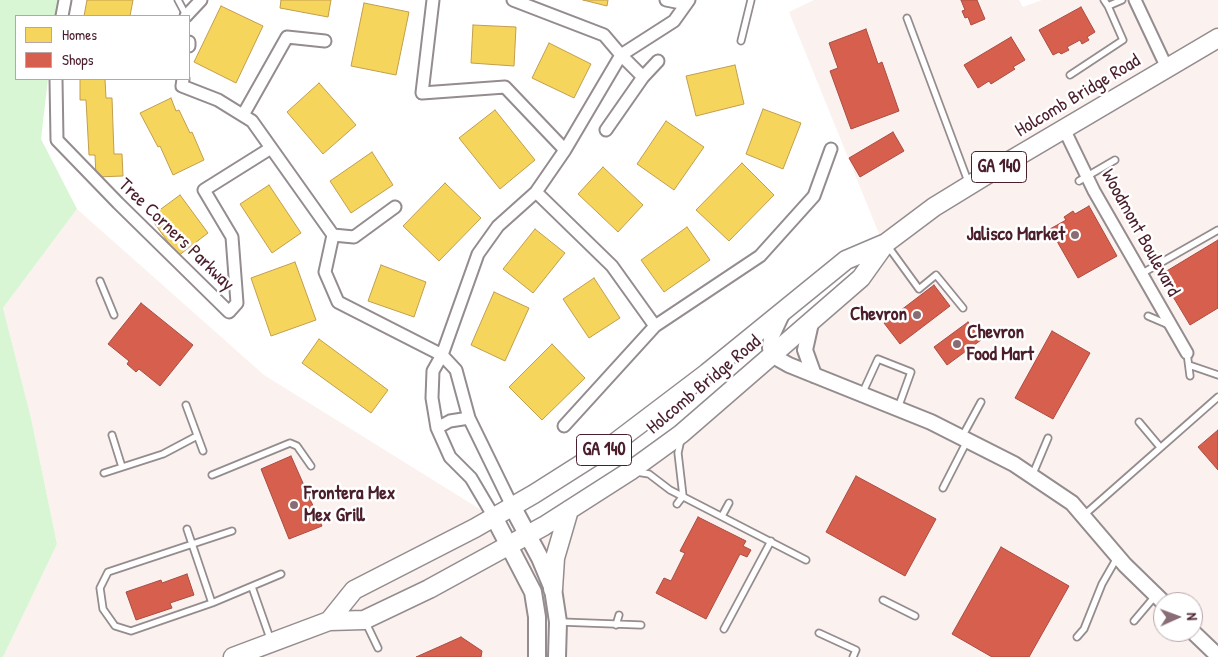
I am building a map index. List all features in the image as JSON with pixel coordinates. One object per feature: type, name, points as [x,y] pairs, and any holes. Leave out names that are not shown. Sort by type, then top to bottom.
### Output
[{"type":"main road","name":"Holcomb Bridge Road","points":[[329,621],[354,590],[494,517],[574,469],[657,412],[846,260],[886,243],[934,208],[1218,38]]},
{"type":"main road","name":"Holcomb Bridge Road","points":[[528,536],[630,471],[681,434],[861,278],[886,243]]},
{"type":"main road","points":[[512,506],[554,590]]},
{"type":"main road","points":[[557,657],[558,622],[554,590],[554,558],[569,510]]},
{"type":"main road","points":[[494,517],[530,586],[536,604],[537,657]]},
{"type":"main road","name":"GA 140","points":[[233,657],[329,621],[364,620],[430,589],[528,536]]},
{"type":"street","points":[[62,15],[65,0]]},
{"type":"street","points":[[187,15],[201,0]]},
{"type":"street","points":[[433,0],[422,93],[505,87],[565,150]]},
{"type":"street","points":[[513,0],[604,36],[643,77]]},
{"type":"street","points":[[494,517],[471,478],[450,457],[437,428],[432,398],[433,371],[442,355],[478,254],[498,226],[536,192],[565,150],[621,55],[674,21],[687,2],[666,0]]},
{"type":"street","points":[[1136,0],[1167,68]]},
{"type":"street","points":[[243,115],[287,37],[325,40]]},
{"type":"street","points":[[606,130],[643,77],[658,61]]},
{"type":"street","name":"Tree Corners Parkway","points":[[56,80],[57,140],[118,204],[229,312],[237,303],[232,237],[204,190],[271,148]]},
{"type":"street","points":[[183,80],[182,86],[218,100],[252,121],[333,235],[326,272],[338,302],[442,355],[456,370],[469,418],[512,506]]},
{"type":"street","name":"Woodmont Boulevard","points":[[1064,129],[1083,179],[1187,353]]},
{"type":"street","points":[[564,426],[655,326],[760,256],[814,196],[831,149]]},
{"type":"street","points":[[536,192],[612,266],[655,326]]},
{"type":"street","points":[[333,235],[354,237],[395,207]]},
{"type":"street","points":[[783,312],[771,338],[770,348],[773,356],[965,438],[1032,476],[1072,502],[1118,556],[1153,593]]},
{"type":"street","points":[[810,323],[805,350],[814,375]]},
{"type":"street","points":[[437,428],[450,421],[469,418]]},
{"type":"street","points":[[1203,642],[1218,656]]},
{"type":"lane","points":[[178,0],[186,15]]},
{"type":"lane","points":[[741,42],[751,0]]},
{"type":"lane","points":[[1070,75],[1123,40],[1104,0]]},
{"type":"lane","points":[[1108,6],[1122,0]]},
{"type":"lane","points":[[907,18],[970,186]]},
{"type":"lane","points":[[1083,179],[1115,160]]},
{"type":"lane","points":[[1141,274],[1218,230]]},
{"type":"lane","points":[[886,243],[919,289],[936,275],[962,308]]},
{"type":"lane","points":[[100,281],[114,315]]},
{"type":"lane","points":[[1148,316],[1172,326]]},
{"type":"lane","points":[[1187,353],[1190,376]]},
{"type":"lane","points":[[862,394],[878,359],[911,372],[898,408]]},
{"type":"lane","points":[[1188,366],[1218,375]]},
{"type":"lane","points":[[1083,516],[1218,397]]},
{"type":"lane","points":[[943,488],[981,402]]},
{"type":"lane","points":[[186,405],[203,451]]},
{"type":"lane","points":[[1139,422],[1160,447]]},
{"type":"lane","points":[[677,504],[683,496],[678,453],[681,434]]},
{"type":"lane","points":[[112,436],[122,467]]},
{"type":"lane","points":[[104,473],[163,454],[197,436]]},
{"type":"lane","points":[[1032,476],[1048,438]]},
{"type":"lane","points":[[212,475],[290,443],[297,446],[311,466]]},
{"type":"lane","points":[[630,471],[649,474],[670,490],[806,560]]},
{"type":"lane","points":[[722,516],[729,503]]},
{"type":"lane","points":[[187,529],[212,603]]},
{"type":"lane","points":[[232,531],[108,572],[100,588],[103,608],[115,626],[131,631],[212,603],[281,574]]},
{"type":"lane","points":[[724,629],[771,542]]},
{"type":"lane","points":[[1077,637],[1084,629],[1102,584],[1118,556]]},
{"type":"lane","points":[[252,587],[272,643]]},
{"type":"lane","points":[[883,600],[915,616]]},
{"type":"lane","points":[[1134,621],[1153,604]]},
{"type":"lane","points":[[616,624],[619,615]]},
{"type":"lane","points":[[364,620],[378,648]]},
{"type":"lane","points":[[558,622],[641,625]]},
{"type":"lane","points":[[818,632],[856,650],[853,657]]},
{"type":"shaded area","points":[[814,0],[1019,0],[1023,7],[1042,0],[1218,0],[1218,657],[3,657],[57,544],[31,418],[3,308],[77,209],[264,375],[528,539],[637,462],[888,256],[789,12]]},
{"type":"green space","points":[[0,0],[58,0],[56,15],[15,15],[15,80],[48,80],[41,139],[77,209],[3,308],[31,418],[57,544],[3,657],[0,657]]},
{"type":"building: Homes","points":[[87,0],[133,0],[130,15],[84,15]]},
{"type":"building: Homes","points":[[281,0],[331,0],[328,17],[280,8]]},
{"type":"building: Homes","points":[[583,0],[608,0],[607,6]]},
{"type":"building: Homes","points":[[364,3],[409,12],[396,75],[351,66]]},
{"type":"building: Homes","points":[[221,6],[263,26],[236,83],[194,62]]},
{"type":"building: Homes","points":[[473,25],[516,27],[514,66],[471,63]]},
{"type":"building: Homes","points":[[549,43],[591,64],[574,98],[532,78]]},
{"type":"building: Homes","points":[[735,65],[744,104],[696,116],[686,76]]},
{"type":"building: Homes","points":[[80,80],[105,80],[106,98],[112,98],[114,154],[122,154],[123,176],[96,177],[95,155],[89,155],[86,100],[80,100]]},
{"type":"building: Homes","points":[[319,83],[356,125],[323,154],[287,112]]},
{"type":"building: Homes","points":[[171,98],[176,111],[179,110],[190,133],[192,132],[204,160],[173,175],[160,146],[158,147],[140,113]]},
{"type":"building: Homes","points":[[763,109],[801,123],[783,169],[746,154]]},
{"type":"building: Homes","points":[[495,110],[535,160],[500,189],[459,138]]},
{"type":"building: Homes","points":[[666,121],[704,147],[674,190],[637,164]]},
{"type":"building: Homes","points":[[372,152],[393,185],[351,213],[330,181]]},
{"type":"building: Homes","points":[[742,163],[774,195],[729,241],[696,210]]},
{"type":"building: Homes","points":[[603,167],[643,205],[618,232],[578,194]]},
{"type":"building: Homes","points":[[445,183],[481,218],[439,261],[403,226]]},
{"type":"building: Homes","points":[[269,185],[301,233],[272,253],[240,204]]},
{"type":"building: Homes","points":[[180,195],[208,233],[178,256],[150,217]]},
{"type":"building: Homes","points":[[687,227],[710,260],[664,292],[641,260]]},
{"type":"building: Homes","points":[[535,229],[565,253],[533,293],[503,269]]},
{"type":"building: Homes","points":[[295,262],[316,320],[271,336],[251,278]]},
{"type":"building: Homes","points":[[381,265],[426,282],[414,317],[368,301]]},
{"type":"building: Homes","points":[[594,278],[620,318],[589,338],[563,299]]},
{"type":"building: Homes","points":[[494,292],[529,308],[505,361],[471,345]]},
{"type":"building: Homes","points":[[319,339],[388,390],[371,413],[302,363]]},
{"type":"building: Homes","points":[[552,344],[585,378],[542,420],[509,387]]},
{"type":"building: Shops","points":[[961,0],[977,0],[985,19],[971,25],[968,17],[965,18],[962,11],[965,10]]},
{"type":"building: Shops","points":[[1081,7],[1095,32],[1087,37],[1089,40],[1082,44],[1080,40],[1067,47],[1069,50],[1053,55],[1039,30]]},
{"type":"building: Shops","points":[[866,29],[878,64],[882,62],[899,111],[851,129],[830,71],[838,68],[829,43]]},
{"type":"building: Shops","points":[[1011,37],[1025,60],[1013,67],[1015,69],[991,84],[989,81],[978,88],[964,65]]},
{"type":"building: Shops","points":[[893,132],[904,151],[860,177],[849,158]]},
{"type":"building: Shops","points":[[1089,206],[1117,256],[1078,278],[1050,229],[1066,220],[1064,217],[1073,211],[1075,214]]},
{"type":"building: Shops","points":[[1218,240],[1218,308],[1190,325],[1160,275]]},
{"type":"building: Shops","name":"Chevron","points":[[934,285],[950,306],[900,344],[884,323]]},
{"type":"building: Shops","points":[[141,303],[193,345],[160,386],[139,369],[136,372],[127,364],[129,361],[108,344]]},
{"type":"building: Shops","name":"Chevron Food Mart","points":[[968,322],[981,340],[947,365],[934,347]]},
{"type":"building: Shops","points":[[1052,331],[1090,353],[1053,419],[1015,398]]},
{"type":"building: Shops","points":[[1218,430],[1218,470],[1198,447]]},
{"type":"building: Shops","name":"Frontera Mex Mex Grill","points":[[291,456],[322,526],[289,539],[261,469]]},
{"type":"building: Shops","points":[[856,476],[936,519],[905,576],[826,532]]},
{"type":"building: Shops","points":[[698,517],[746,541],[743,546],[751,550],[747,557],[740,554],[706,619],[656,593],[664,578],[671,581],[685,553],[680,551]]},
{"type":"building: Shops","points":[[1001,547],[1069,586],[1029,657],[992,657],[952,634]]},
{"type":"building: Shops","points":[[187,574],[194,595],[170,603],[172,608],[136,620],[126,592],[161,580],[162,583]]},
{"type":"building: Shops","points":[[461,637],[482,651],[481,657],[416,657]]},
{"type":"place","name":"Jalisco Market","points":[[1075,235]]},
{"type":"place","name":"Chevron","points":[[917,315]]},
{"type":"place","name":"Chevron Food Mart","points":[[957,344]]},
{"type":"place","name":"Frontera Mex Mex Grill","points":[[294,505]]}]
